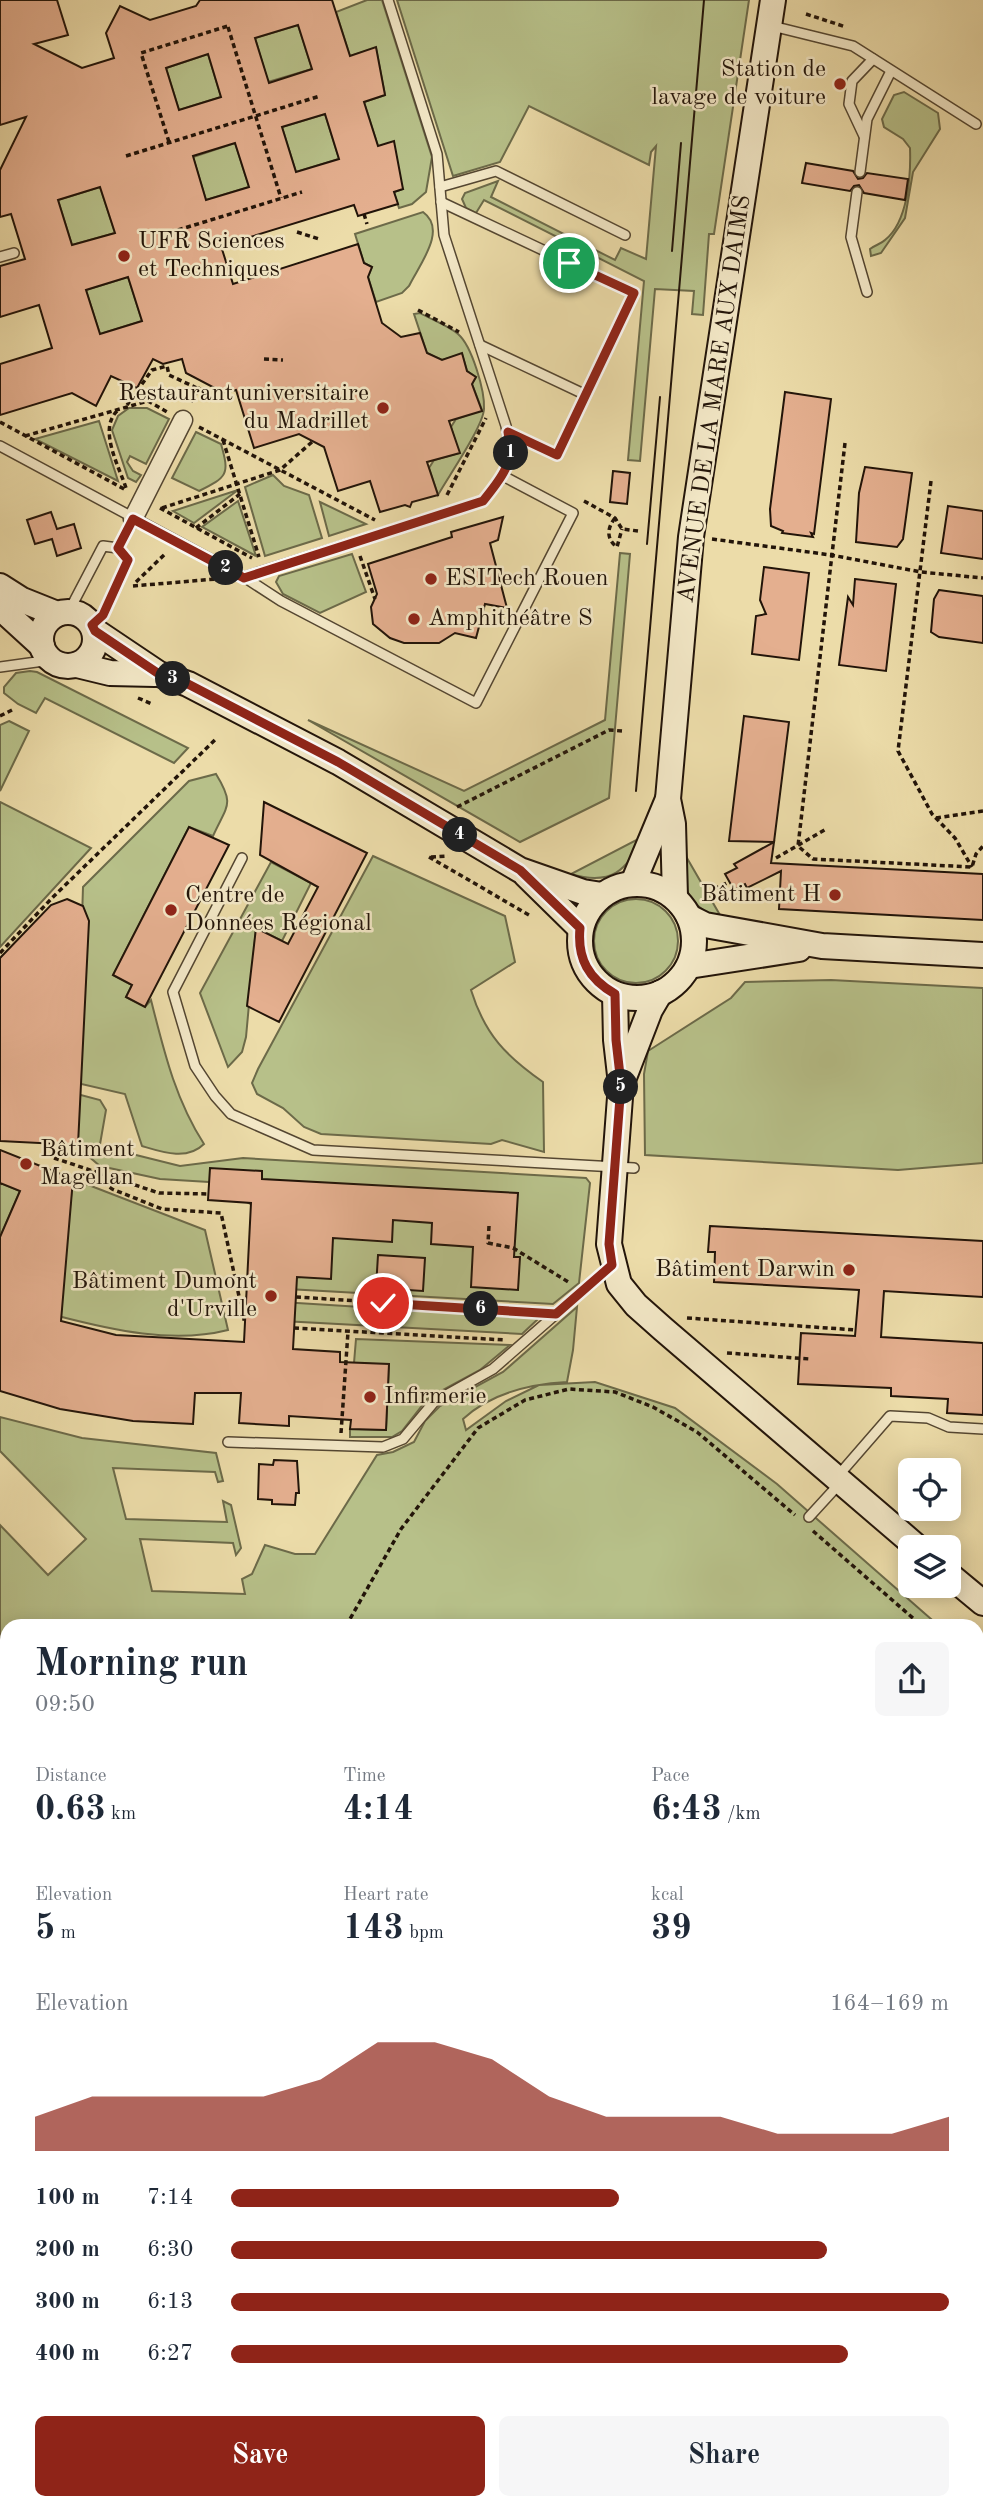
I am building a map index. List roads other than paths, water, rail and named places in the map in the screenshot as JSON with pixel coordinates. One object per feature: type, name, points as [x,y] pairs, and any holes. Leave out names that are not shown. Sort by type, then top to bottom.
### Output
[{"type":"street","name":"AVENUE DE LA MARE AUX DAIMS","points":[[682,907],[668,799],[691,537],[772,7]]},
{"type":"street","points":[[133,519],[183,420]]},
{"type":"street","points":[[0,586],[22,600],[63,612],[78,613],[93,628],[159,674],[188,684],[338,762],[520,870],[571,888],[601,895]]},
{"type":"street","points":[[0,600],[6,613],[46,653],[68,666],[84,661],[94,648],[93,628]]},
{"type":"street","points":[[46,653],[42,631],[50,618],[63,612]]},
{"type":"street","points":[[76,665],[110,673],[159,674]]},
{"type":"street","name":"AVENUE DE LA MARE AUX DAIMS","points":[[633,883],[668,799]]},
{"type":"street","points":[[520,870],[580,928]]},
{"type":"street","points":[[682,907],[694,933],[694,950],[689,966],[672,986],[645,998],[615,994],[600,985],[589,973],[581,957],[580,928],[585,915],[601,895],[633,883],[662,889],[705,925],[736,932],[822,946],[983,955]]},
{"type":"street","points":[[689,966],[822,946]]},
{"type":"street","points":[[621,1084],[650,1010],[660,993]]},
{"type":"street","points":[[615,994],[624,1168],[609,1244],[612,1265],[619,1284],[636,1305],[903,1535]]},
{"type":"street","points":[[961,1585],[983,1603]]},
{"type":"lane","points":[[244,578],[483,501],[503,476],[512,452],[508,432],[444,234],[437,154],[388,0]]},
{"type":"lane","points":[[772,7],[853,46],[976,124]]},
{"type":"lane","points":[[865,137],[849,104],[852,81],[873,59]]},
{"type":"lane","points":[[860,172],[867,119],[891,71]]},
{"type":"lane","points":[[440,187],[496,171],[625,235]]},
{"type":"lane","points":[[857,192],[850,237],[867,292]]},
{"type":"lane","points":[[441,202],[634,293],[557,455],[508,432]]},
{"type":"lane","points":[[0,257],[14,253]]},
{"type":"lane","points":[[480,345],[586,395]]},
{"type":"lane","points":[[0,446],[244,578],[281,601],[476,703],[573,513],[503,476]]},
{"type":"lane","points":[[118,548],[133,519]]},
{"type":"lane","points":[[63,612],[103,546],[118,548],[128,560],[103,615],[93,628]]},
{"type":"lane","points":[[0,667],[46,653]]},
{"type":"lane","points":[[242,859],[173,992],[195,1066],[231,1114],[313,1150],[624,1168]]},
{"type":"lane","points":[[228,1442],[383,1447],[403,1439],[434,1402],[493,1369],[612,1265]]},
{"type":"lane","points":[[809,1517],[890,1416],[928,1418],[949,1426],[983,1429]]},
{"type":"tram line","points":[[636,791],[704,0]]},
{"type":"tram line","points":[[672,251],[681,143]]},
{"type":"tram line","points":[[647,544],[660,397]]},
{"type":"place","name":"Station de lavage de voiture","points":[[840,84]]},
{"type":"place","name":"UFR Sciences et Techniques","points":[[124,256]]},
{"type":"place","name":"Restaurant universitaire du Madrillet","points":[[383,408]]},
{"type":"place","name":"ESITech Rouen","points":[[431,579]]},
{"type":"place","name":"Amphithéâtre S","points":[[414,619]]},
{"type":"place","name":"Bâtiment H","points":[[835,895]]},
{"type":"place","name":"Centre de Données Régional","points":[[171,910]]},
{"type":"place","name":"Bâtiment Magellan","points":[[26,1164]]},
{"type":"place","name":"Bâtiment Darwin","points":[[849,1270]]},
{"type":"place","name":"Bâtiment Dumont d'Urville","points":[[271,1296]]},
{"type":"place","name":"Infirmerie","points":[[370,1397]]}]
